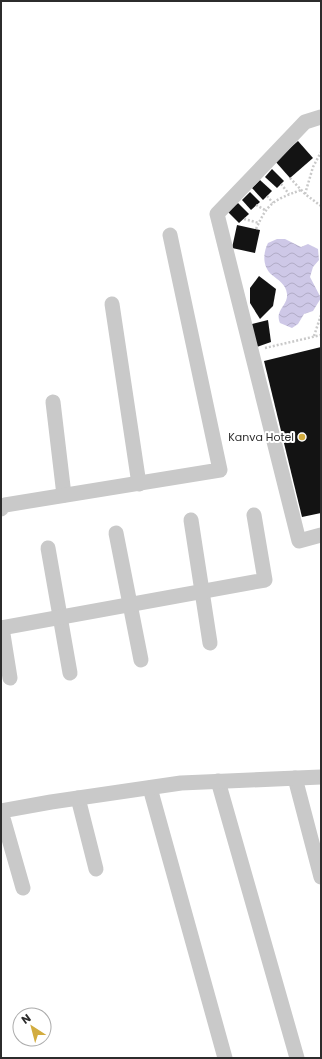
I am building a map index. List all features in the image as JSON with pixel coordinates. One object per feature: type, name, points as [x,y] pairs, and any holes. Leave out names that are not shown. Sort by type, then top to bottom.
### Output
[{"type":"street","points":[[321,117],[305,122],[217,214],[299,541],[321,536]]},
{"type":"street","points":[[1,509],[5,505],[220,470],[170,235]]},
{"type":"street","points":[[112,304],[139,484]]},
{"type":"street","points":[[53,402],[64,495]]},
{"type":"street","points":[[10,678],[2,628],[265,580],[254,515]]},
{"type":"street","points":[[191,520],[210,643]]},
{"type":"street","points":[[116,533],[141,660]]},
{"type":"street","points":[[48,548],[70,673]]},
{"type":"street","points":[[23,888],[1,811],[78,798],[181,784],[321,777]]},
{"type":"street","points":[[295,778],[321,877]]},
{"type":"street","points":[[218,781],[297,1058]]},
{"type":"street","points":[[150,788],[225,1058]]},
{"type":"street","points":[[78,798],[96,869]]},
{"type":"path","points":[[305,194],[313,167],[321,152]]},
{"type":"path","points":[[290,178],[305,194],[321,206]]},
{"type":"path","points":[[280,184],[289,194]]},
{"type":"path","points":[[256,230],[265,210],[279,198],[301,190]]},
{"type":"path","points":[[267,196],[273,203]]},
{"type":"path","points":[[256,205],[265,210]]},
{"type":"path","points":[[244,219],[259,223]]},
{"type":"path","points":[[314,336],[321,315]]},
{"type":"path","points":[[251,352],[321,335]]},
{"type":"water","points":[[277,239],[285,239],[301,247],[308,244],[318,249],[319,260],[313,267],[310,277],[321,298],[313,311],[304,314],[298,324],[292,328],[280,323],[279,315],[287,297],[286,291],[281,283],[266,268],[264,259],[268,243]]},
{"type":"building","points":[[298,141],[313,158],[290,178],[275,161]]},
{"type":"building","points":[[272,169],[284,181],[277,188],[265,177]]},
{"type":"building","points":[[260,180],[272,191],[263,200],[252,188]]},
{"type":"building","points":[[250,192],[260,202],[251,210],[242,200]]},
{"type":"building","points":[[238,203],[249,214],[239,223],[228,212]]},
{"type":"building","points":[[237,225],[260,230],[255,253],[232,248]]},
{"type":"building","points":[[259,276],[276,289],[273,306],[260,319],[250,303],[250,288]]},
{"type":"building","points":[[268,320],[271,342],[254,348],[248,325]]},
{"type":"building","name":"Kanva Hotel","points":[[321,347],[321,513],[302,517],[264,361]]},
{"type":"place","name":"Kanva Hotel","points":[[302,437]]}]
